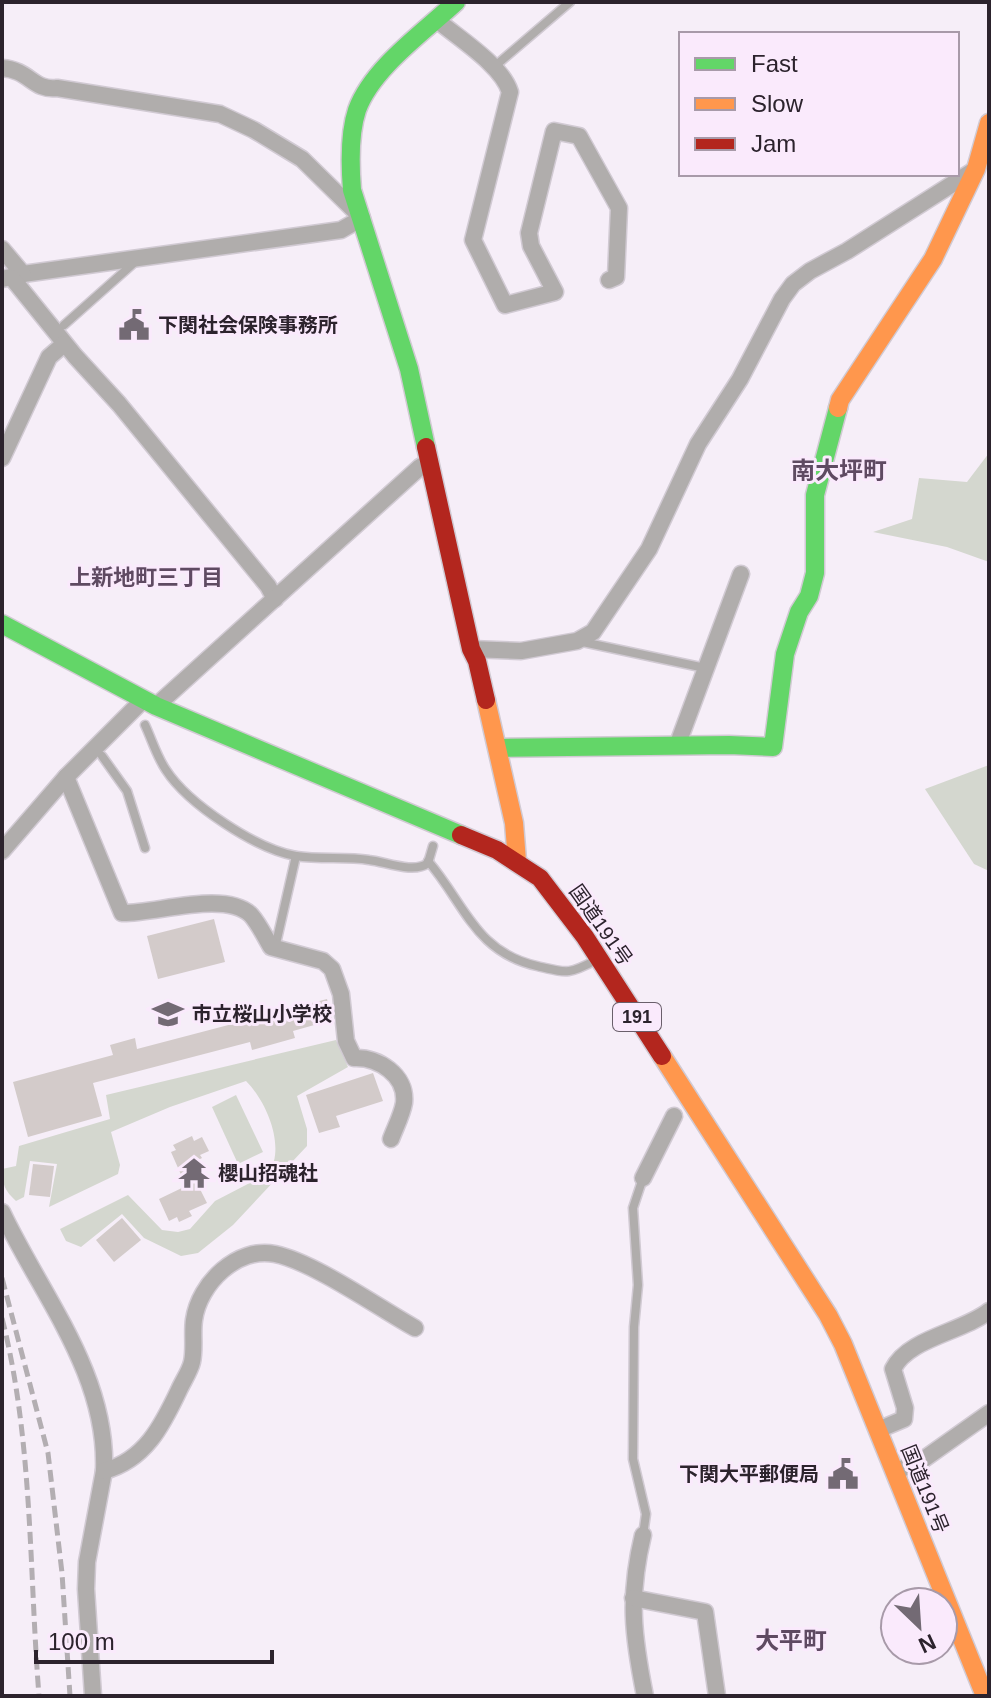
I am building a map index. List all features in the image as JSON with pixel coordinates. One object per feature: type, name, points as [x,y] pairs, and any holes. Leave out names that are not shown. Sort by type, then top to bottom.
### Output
[{"type":"main road","points":[[456,2],[382,71],[358,104],[350,162],[352,190],[409,369],[471,649],[477,661],[498,748],[514,823],[517,861]]},
{"type":"main road","points":[[498,748],[773,747],[785,654],[815,573],[815,495],[840,400],[933,259],[976,169],[989,123]]},
{"type":"main road","name":"国道191号","points":[[2,624],[149,703],[497,850],[540,878],[599,958],[828,1315],[843,1344],[974,1657],[985,1696]]},
{"type":"street","points":[[437,20],[494,67],[507,82],[510,92],[473,240],[505,305],[555,292],[531,246],[529,233],[554,131],[579,136],[619,208],[616,277],[609,280]]},
{"type":"street","points":[[2,54],[10,68],[47,89],[57,88],[220,114],[302,159],[362,218],[341,230],[12,277]]},
{"type":"street","points":[[471,649],[521,651],[577,641],[593,632],[649,549],[698,444],[740,379],[793,284],[976,169]]},
{"type":"street","points":[[2,249],[12,277],[64,344],[119,404],[268,586],[275,599]]},
{"type":"street","points":[[2,458],[49,357],[64,344]]},
{"type":"street","points":[[2,851],[66,777],[149,703],[275,599],[430,461]]},
{"type":"street","points":[[677,746],[741,574]]},
{"type":"street","points":[[66,777],[122,913],[165,910],[192,903],[239,908],[253,918],[271,947],[323,961],[335,973],[341,994],[346,1041],[354,1058],[384,1065],[395,1075],[400,1087],[404,1105],[391,1139]]},
{"type":"street","points":[[643,1178],[674,1116]]},
{"type":"street","points":[[2,1212],[70,1338],[94,1391],[105,1456],[87,1562],[93,1696]]},
{"type":"street","points":[[104,1471],[121,1466],[157,1434],[192,1363],[197,1306],[211,1282],[240,1258],[256,1253],[277,1255],[311,1269],[415,1328]]},
{"type":"street","points":[[878,1430],[904,1419],[905,1408],[893,1369],[898,1361],[942,1334],[973,1323],[989,1311]]},
{"type":"street","points":[[895,1472],[924,1459],[989,1413]]},
{"type":"street","points":[[643,1535],[636,1561],[633,1632],[645,1696]]},
{"type":"street","points":[[633,1598],[705,1612],[717,1696]]},
{"type":"lane","points":[[494,67],[570,2]]},
{"type":"lane","points":[[64,325],[139,259]]},
{"type":"lane","points":[[577,641],[705,668]]},
{"type":"lane","points":[[145,725],[164,768],[199,803],[233,828],[271,848],[296,856],[332,860],[365,859],[418,868],[428,861],[433,846]]},
{"type":"lane","points":[[102,756],[127,791],[145,848]]},
{"type":"lane","points":[[275,948],[296,856]]},
{"type":"lane","points":[[428,861],[445,881],[481,937],[505,955],[563,973],[572,972],[599,958]]},
{"type":"lane","points":[[643,1178],[633,1208],[638,1262],[633,1459],[646,1514],[643,1535]]},
{"type":"shaded area","points":[[989,453],[989,562],[947,547],[873,532],[912,519],[919,478],[967,482]]},
{"type":"shaded area","points":[[989,765],[989,871],[974,864],[925,789]]},
{"type":"shaded area","points":[[336,1040],[348,1067],[297,1096],[307,1129],[307,1146],[233,1225],[198,1253],[181,1256],[144,1238],[122,1214],[81,1247],[66,1241],[60,1229],[128,1195],[162,1230],[178,1232],[190,1229],[215,1201],[269,1173],[275,1150],[271,1124],[267,1112],[246,1081],[170,1107],[111,1132],[120,1165],[118,1174],[49,1207],[57,1164],[30,1161],[24,1197],[16,1201],[5,1187],[2,1169],[16,1166],[19,1146],[110,1119],[106,1095]]},
{"type":"shaded area","points":[[236,1095],[263,1152],[238,1164],[212,1107]]},
{"type":"building","points":[[214,919],[225,962],[158,979],[147,936]]},
{"type":"building","points":[[327,999],[332,1020],[293,1031],[295,1038],[252,1050],[250,1042],[93,1083],[102,1116],[28,1137],[13,1082],[113,1055],[110,1045],[135,1038],[137,1049]]},
{"type":"building","points":[[373,1073],[383,1101],[336,1116],[340,1127],[319,1133],[306,1095]]},
{"type":"building","points":[[192,1136],[194,1141],[202,1137],[209,1151],[194,1162],[205,1186],[200,1189],[207,1203],[189,1211],[192,1216],[179,1222],[177,1217],[169,1221],[159,1199],[186,1186],[171,1152],[176,1150],[173,1145]]},
{"type":"building","points":[[33,1164],[54,1166],[50,1197],[29,1195]]},
{"type":"building","points":[[122,1218],[141,1240],[114,1262],[96,1240]]},
{"type":"railway","points":[[2,1278],[48,1453],[62,1573],[70,1696]]},
{"type":"railway","points":[[2,1318],[12,1364],[25,1458],[39,1696]]},
{"type":"traffic: fast","points":[[426,447],[409,369],[352,190],[351,139],[357,110],[374,80],[386,65],[456,2]]},
{"type":"traffic: fast","points":[[498,748],[773,747],[785,654],[815,573],[815,495],[838,408]]},
{"type":"traffic: fast","points":[[2,624],[156,706],[461,835]]},
{"type":"traffic: slow","points":[[838,408],[840,400],[933,259],[976,169],[989,123]]},
{"type":"traffic: slow","points":[[486,700],[514,823],[517,861]]},
{"type":"traffic: slow","points":[[662,1056],[828,1315],[843,1344],[985,1696]]},
{"type":"traffic: jam","points":[[426,447],[471,649],[486,700]]},
{"type":"traffic: jam","points":[[461,835],[497,850],[540,878],[585,937],[662,1056]]},
{"type":"place","name":"下関社会保険事務所","points":[[134,325]]},
{"type":"place","name":"市立桜山小学校","points":[[168,1014]]},
{"type":"place","name":"櫻山招魂社","points":[[194,1173]]},
{"type":"place","name":"下関大平郵便局","points":[[843,1474]]},
{"type":"district","name":"南大坪町","points":[[839,470]]},
{"type":"district","name":"上新地町三丁目","points":[[146,577]]},
{"type":"district","name":"大平町","points":[[791,1640]]}]
